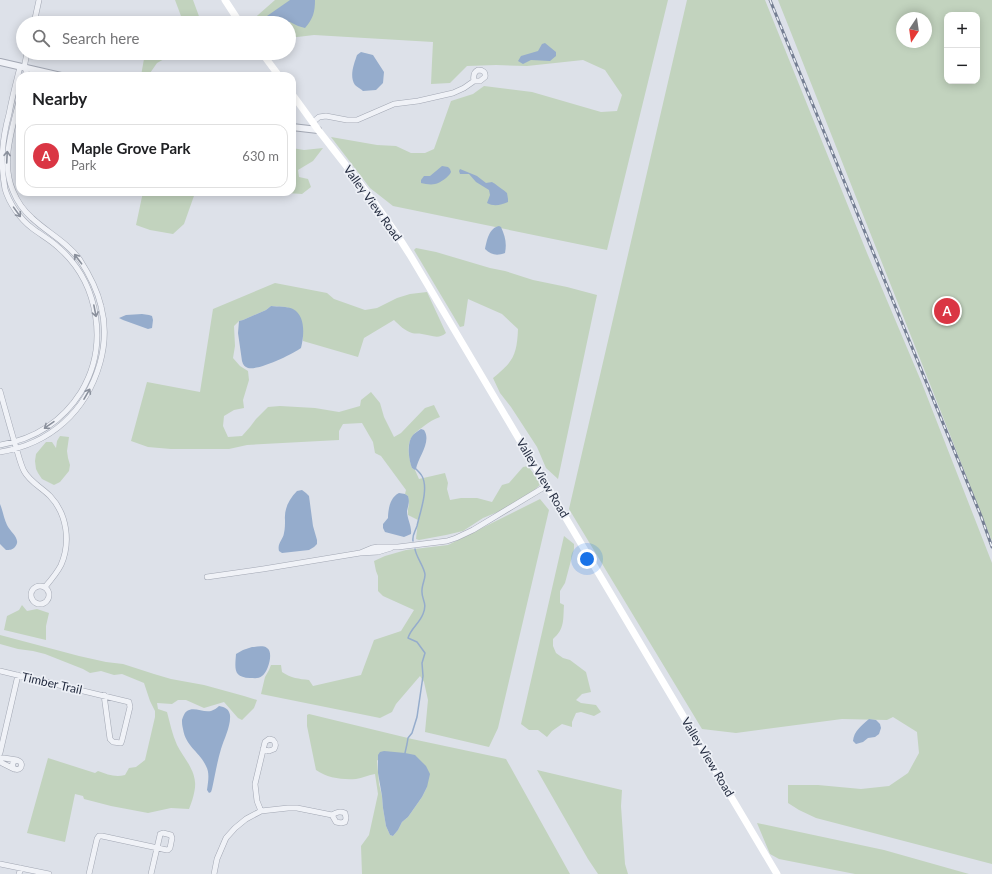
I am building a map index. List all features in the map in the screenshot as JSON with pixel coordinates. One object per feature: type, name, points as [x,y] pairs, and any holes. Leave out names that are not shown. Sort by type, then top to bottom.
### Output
[{"type":"main road","points":[[225,0],[235,16]]},
{"type":"main road","points":[[267,60],[276,72]]},
{"type":"main road","name":"Valley View Road","points":[[296,99],[377,205],[397,234],[756,836],[777,874]]},
{"type":"street","points":[[36,16],[40,0]]},
{"type":"street","points":[[22,72],[25,60]]},
{"type":"street","points":[[0,62],[42,72]]},
{"type":"street","points":[[23,68],[24,72]]},
{"type":"street","points":[[313,122],[320,117],[326,116],[347,120],[357,120],[394,104],[418,101],[453,93],[474,81]]},
{"type":"street","points":[[0,452],[16,446],[24,439],[39,432],[64,413],[72,404],[84,387],[92,366],[97,336],[97,323],[92,301],[84,279],[59,247],[31,228],[23,220],[16,211],[5,191],[0,165],[2,144],[16,93]]},
{"type":"street","points":[[0,445],[16,446],[32,444],[58,428],[76,411],[89,391],[98,370],[102,353],[104,329],[101,308],[94,286],[91,278],[78,258],[63,242],[24,210],[13,192],[7,162],[9,142],[16,113]]},
{"type":"street","points":[[296,127],[318,130]]},
{"type":"street","points":[[42,235],[46,229]]},
{"type":"street","points":[[95,352],[102,353]]},
{"type":"street","points":[[0,391],[23,470],[33,482],[48,494],[61,512],[65,524],[66,545],[63,559],[46,587]]},
{"type":"street","points":[[207,577],[360,553],[378,546],[398,547],[447,541],[461,536],[487,522],[546,486]]},
{"type":"street","name":"Timber Trail","points":[[0,671],[104,695],[127,701],[130,703],[130,707],[121,743],[114,742],[110,739],[104,695]]},
{"type":"street","points":[[0,753],[18,675]]},
{"type":"street","points":[[261,811],[257,801],[254,784],[263,748]]},
{"type":"street","points":[[4,758],[18,760],[13,763],[12,766],[14,769],[2,763],[0,759],[4,758]]},
{"type":"street","points":[[214,874],[217,858],[226,838],[246,819],[261,811],[297,808],[332,815]]},
{"type":"street","points":[[89,874],[99,836],[102,836],[157,848],[169,850],[171,835],[161,833],[157,848],[151,874]]},
{"type":"street","points":[[0,864],[21,868],[31,872],[49,874]]},
{"type":"street","points":[[19,874],[21,868]]},
{"type":"green space","points":[[175,0],[193,0],[199,16],[181,16]]},
{"type":"green space","points":[[275,0],[668,0],[607,250],[393,206],[370,188],[331,137],[377,145],[396,146],[411,153],[425,153],[434,149],[451,101],[473,94],[484,86],[532,92],[601,112],[617,111],[622,95],[605,70],[583,60],[527,66],[467,66],[450,83],[431,84],[433,42],[314,35],[296,37],[296,16],[257,16]]},
{"type":"green space","points":[[687,0],[765,0],[867,253],[921,381],[992,563],[992,864],[816,818],[788,803],[788,785],[818,785],[861,789],[889,786],[908,773],[919,753],[917,732],[893,717],[887,720],[842,719],[736,733],[702,729],[569,509]]},
{"type":"green space","points":[[778,0],[992,0],[992,541]]},
{"type":"green space","points":[[144,60],[162,60],[157,63],[151,72],[142,72]]},
{"type":"green space","points":[[323,148],[313,161],[298,170],[299,177],[308,179],[311,187],[302,194],[296,194],[296,149],[304,150]]},
{"type":"green space","points":[[142,196],[194,196],[184,224],[173,234],[150,230],[136,225]]},
{"type":"green space","points":[[416,248],[436,252],[533,280],[597,295],[558,479],[546,468],[537,447],[500,393],[493,378],[513,357],[518,329],[502,314],[468,299],[464,326],[460,327],[414,250]]},
{"type":"green space","points":[[275,283],[327,293],[334,299],[365,310],[377,308],[397,298],[410,294],[427,292],[446,333],[437,337],[409,332],[394,320],[364,338],[358,357],[303,341],[302,324],[294,310],[286,307],[271,306],[266,310],[239,321],[234,326],[235,346],[233,358],[240,366],[248,371],[249,380],[243,400],[244,408],[234,410],[224,416],[223,426],[228,437],[242,436],[268,407],[280,406],[315,408],[339,412],[360,406],[361,400],[371,392],[380,403],[384,417],[394,437],[401,433],[425,408],[434,405],[440,417],[428,423],[413,436],[409,444],[409,456],[412,468],[415,470],[419,479],[445,473],[450,500],[477,498],[492,502],[502,485],[509,483],[523,467],[528,466],[541,484],[530,494],[505,509],[483,518],[463,531],[419,540],[416,539],[418,520],[408,515],[409,504],[408,496],[405,494],[406,490],[381,456],[375,453],[373,442],[362,423],[343,424],[339,431],[339,440],[247,445],[229,449],[171,449],[148,447],[131,441],[147,382],[200,392],[213,309]]},
{"type":"green space","points":[[60,436],[69,437],[67,451],[70,465],[69,471],[60,482],[54,485],[42,479],[36,469],[35,461],[36,454],[46,442],[52,442],[56,448],[57,441]]},
{"type":"green space","points":[[540,499],[549,510],[498,728],[489,747],[425,732],[428,700],[424,682],[420,676],[396,704],[392,712],[380,718],[261,694],[265,677],[271,665],[281,665],[282,672],[295,678],[309,680],[313,686],[361,675],[374,640],[401,631],[414,610],[383,596],[378,591],[378,576],[374,561],[406,550],[448,545]]},
{"type":"green space","points":[[564,536],[574,544],[574,549],[565,583],[560,591],[560,603],[564,605],[563,619],[560,631],[553,639],[553,646],[556,653],[563,658],[570,660],[586,672],[591,692],[582,694],[576,700],[581,703],[596,705],[601,712],[594,716],[581,712],[576,713],[572,722],[572,727],[562,724],[552,731],[547,737],[538,730],[529,730],[521,724]]},
{"type":"green space","points":[[22,605],[27,611],[37,609],[49,613],[46,626],[46,640],[4,630],[7,616],[19,610]]},
{"type":"green space","points":[[0,635],[79,656],[123,664],[171,679],[204,685],[257,700],[254,708],[242,720],[238,718],[224,702],[204,708],[186,700],[178,700],[172,704],[157,703],[158,709],[167,712],[175,741],[193,772],[195,785],[189,809],[171,808],[148,813],[84,799],[83,796],[75,794],[65,842],[27,833],[48,758],[95,773],[98,771],[114,776],[125,775],[129,768],[136,767],[145,760],[155,711],[144,683],[122,674],[114,675],[101,671],[90,673],[45,654],[0,644]]},
{"type":"green space","points":[[309,714],[412,739],[506,759],[570,874],[362,874],[361,846],[369,835],[378,794],[375,774],[356,779],[346,779],[330,777],[316,770],[307,726],[307,715]],"holes":[[[377,760],[427,787],[422,797],[408,817],[402,822],[398,830],[393,836],[390,835],[386,826],[379,784]]]},
{"type":"green space","points":[[537,770],[622,790],[621,806],[625,864],[628,874],[598,874]]},
{"type":"green space","points":[[757,823],[884,850],[969,874],[855,874],[779,859],[770,854]]},
{"type":"water","points":[[290,0],[315,0],[313,15],[305,28],[296,25],[296,16],[267,16]]},
{"type":"water","points":[[545,43],[556,52],[556,56],[550,61],[531,60],[523,64],[518,61],[521,56],[538,51],[542,44]]},
{"type":"water","points":[[361,52],[373,55],[384,72],[383,83],[376,90],[363,91],[355,85],[353,81],[353,66],[357,55]]},
{"type":"water","points":[[442,166],[448,167],[451,172],[446,178],[435,184],[421,183],[424,176],[430,176]]},
{"type":"water","points":[[460,169],[477,176],[486,183],[492,182],[495,184],[507,193],[508,202],[498,205],[487,203],[490,195],[489,190],[476,182],[469,174],[460,174]]},
{"type":"water","points":[[499,226],[504,233],[506,246],[505,253],[490,253],[485,249],[488,238],[493,229]]},
{"type":"water","points":[[271,306],[288,307],[297,312],[300,316],[303,327],[301,348],[267,365],[248,368],[244,366],[242,361],[238,333],[239,321],[266,310]]},
{"type":"water","points":[[142,314],[152,316],[152,328],[148,329],[119,318],[126,315]]},
{"type":"water","points":[[421,429],[424,430],[426,435],[426,444],[415,470],[412,468],[409,456],[409,442],[413,435]]},
{"type":"water","points":[[302,490],[309,496],[317,544],[309,550],[282,553],[279,551],[279,546],[284,531],[286,508],[294,494],[297,491]]},
{"type":"water","points":[[399,493],[408,496],[409,500],[407,511],[411,534],[404,537],[385,532],[383,528],[383,524],[388,518],[389,508],[393,497]]},
{"type":"water","points":[[0,504],[8,528],[15,536],[17,541],[15,547],[11,550],[6,550],[0,544]]},
{"type":"water","points":[[252,647],[265,647],[269,650],[270,654],[269,662],[264,674],[258,678],[240,676],[236,671],[236,654]]},
{"type":"water","points":[[219,706],[228,710],[230,719],[212,789],[209,793],[207,790],[207,769],[200,756],[187,740],[183,729],[182,720],[187,711],[196,709],[211,711]]},
{"type":"water","points":[[869,719],[876,720],[880,724],[881,728],[879,734],[856,744],[853,741],[855,734],[858,729]]},
{"type":"water","points":[[384,751],[415,755],[426,766],[430,774],[427,787],[422,797],[393,836],[390,835],[386,826],[378,773],[378,755],[380,752]]},
{"type":"waterway","points":[[413,541],[413,535],[417,526],[425,487],[422,476],[416,469]]},
{"type":"waterway","points":[[405,753],[408,738],[412,733],[417,717],[423,676],[422,663],[425,653],[417,642],[408,638],[421,617],[425,607],[422,593],[425,572],[415,549]]},
{"type":"railway","points":[[770,0],[981,516],[992,547]]},
{"type":"place","name":"Maple Grove Park","points":[[947,311]]}]
